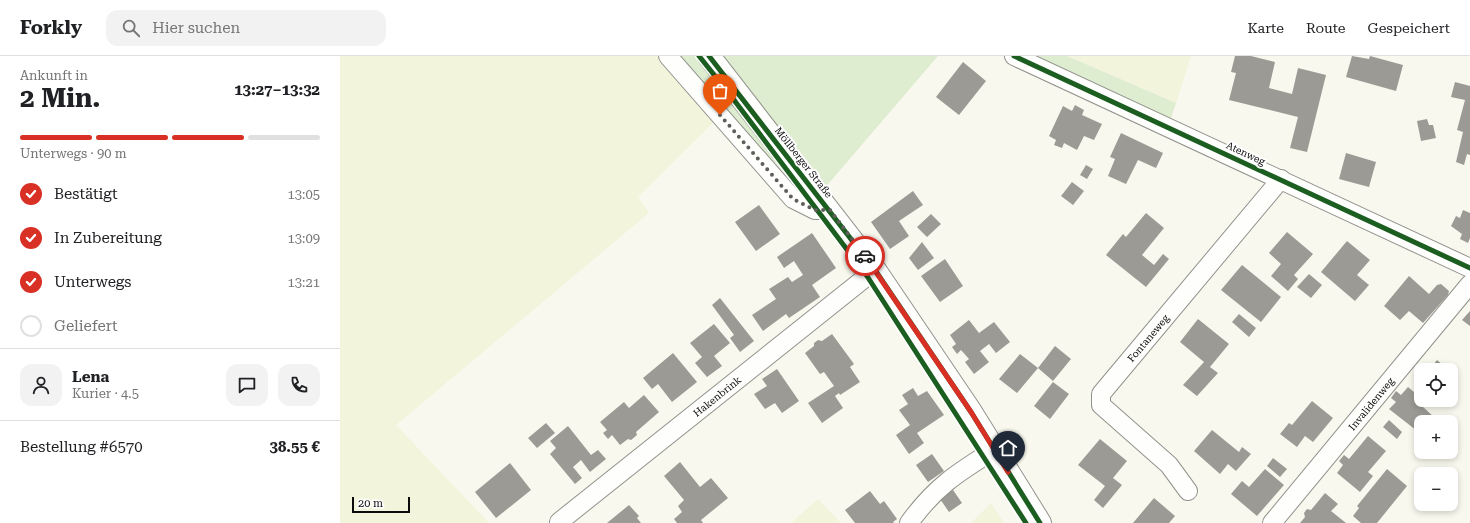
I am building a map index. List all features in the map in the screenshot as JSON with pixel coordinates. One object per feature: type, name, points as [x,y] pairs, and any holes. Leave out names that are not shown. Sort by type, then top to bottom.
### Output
[{"type":"street","points":[[668,56],[793,199],[815,210],[830,210]]},
{"type":"street","name":"Möllberger Straße","points":[[709,56],[830,210],[875,270],[971,412],[1040,523]]},
{"type":"street","name":"Atenweg","points":[[1014,56],[1470,268]]},
{"type":"street","name":"Fontaneweg","points":[[1188,491],[1169,465],[1102,405],[1101,394],[1281,179]]},
{"type":"street","name":"Hakenbrink","points":[[559,522],[875,270]]},
{"type":"street","name":"Invalidenweg","points":[[1272,523],[1470,284]]},
{"type":"street","points":[[909,523],[926,500],[943,484],[994,450]]},
{"type":"green space","points":[[340,56],[659,56],[717,119],[638,197],[649,213],[396,425],[489,523],[340,523]]},
{"type":"green space","points":[[659,56],[938,56],[811,204],[714,117]]},
{"type":"green space","points":[[1005,56],[1067,56],[1176,103],[1167,130]]},
{"type":"green space","points":[[1067,56],[1191,56],[1176,103]]},
{"type":"green space","points":[[818,499],[841,523],[791,523]]},
{"type":"green space","points":[[991,503],[1004,523],[971,523]]},
{"type":"building","points":[[1235,56],[1251,56],[1275,62],[1269,88],[1292,94],[1298,68],[1326,75],[1307,152],[1290,148],[1298,117],[1229,100],[1236,73],[1231,72]]},
{"type":"building","points":[[1352,56],[1369,59],[1370,56],[1403,65],[1396,91],[1346,77]]},
{"type":"building","points":[[963,62],[986,81],[959,115],[936,97]]},
{"type":"building","points":[[1455,82],[1470,86],[1470,155],[1467,154],[1464,165],[1456,162],[1463,132],[1457,130],[1465,100],[1451,97]]},
{"type":"building","points":[[1075,105],[1084,110],[1082,115],[1102,124],[1094,140],[1084,136],[1077,150],[1064,143],[1062,148],[1054,145],[1056,140],[1049,136],[1063,106],[1072,111]]},
{"type":"building","points":[[1427,119],[1429,125],[1433,125],[1436,138],[1421,141],[1417,121]]},
{"type":"building","points":[[1121,133],[1163,153],[1156,168],[1138,160],[1126,184],[1108,176],[1115,159],[1110,157]]},
{"type":"building","points":[[1346,153],[1376,162],[1369,187],[1339,179]]},
{"type":"building","points":[[1086,165],[1093,169],[1087,179],[1080,175]]},
{"type":"building","points":[[1072,182],[1084,191],[1073,205],[1061,196]]},
{"type":"building","points":[[913,191],[923,205],[899,221],[909,236],[890,249],[871,222]]},
{"type":"building","points":[[759,205],[780,234],[756,251],[735,222]]},
{"type":"building","points":[[1463,210],[1470,213],[1470,238],[1468,243],[1460,239],[1462,234],[1451,226],[1456,216],[1460,218]]},
{"type":"building","points":[[1146,213],[1164,228],[1142,255],[1154,265],[1163,254],[1169,259],[1146,287],[1106,255],[1123,234],[1126,237]]},
{"type":"building","points":[[931,214],[941,224],[927,237],[917,227]]},
{"type":"building","points":[[1287,232],[1313,254],[1294,275],[1298,279],[1288,291],[1271,276],[1281,264],[1269,253]]},
{"type":"building","points":[[812,233],[836,268],[812,285],[820,297],[789,318],[786,314],[763,331],[752,315],[776,299],[769,289],[788,277],[792,282],[803,275],[794,261],[784,268],[777,257]]},
{"type":"building","points":[[1347,241],[1370,260],[1357,275],[1369,285],[1355,301],[1321,272]]},
{"type":"building","points":[[922,242],[934,258],[918,270],[909,258]]},
{"type":"building","points":[[945,259],[963,286],[940,302],[921,276]]},
{"type":"building","points":[[1242,265],[1281,297],[1261,322],[1221,290]]},
{"type":"building","points":[[1309,274],[1322,285],[1311,298],[1297,287]]},
{"type":"building","points":[[1409,276],[1429,294],[1437,285],[1441,284],[1449,291],[1448,295],[1423,323],[1409,311],[1400,320],[1384,306]]},
{"type":"building","points":[[720,298],[754,341],[740,352],[730,338],[734,335],[712,305]]},
{"type":"building","points":[[1470,311],[1470,326],[1462,320]]},
{"type":"building","points":[[1239,314],[1256,328],[1249,337],[1232,322]]},
{"type":"building","points":[[1198,319],[1229,344],[1210,367],[1218,373],[1197,396],[1183,385],[1204,362],[1180,342]]},
{"type":"building","points":[[969,320],[979,333],[994,322],[1010,342],[996,353],[989,344],[980,351],[989,362],[974,374],[965,362],[969,359],[961,350],[957,354],[952,347],[956,344],[950,335]]},
{"type":"building","points":[[714,324],[730,343],[714,356],[722,366],[707,377],[695,363],[702,357],[690,343]]},
{"type":"building","points":[[832,334],[854,364],[850,367],[860,382],[840,395],[839,393],[835,396],[843,408],[822,423],[808,403],[834,386],[824,372],[820,374],[805,353],[814,346],[814,343],[818,340],[822,341]]},
{"type":"building","points":[[1055,346],[1071,359],[1053,381],[1038,368]]},
{"type":"building","points":[[673,353],[697,382],[672,402],[658,384],[652,389],[643,378]]},
{"type":"building","points":[[1020,354],[1038,368],[1017,393],[999,379]]},
{"type":"building","points":[[777,369],[799,401],[782,413],[775,403],[765,409],[754,394],[767,386],[762,379]]},
{"type":"building","points":[[1053,382],[1069,394],[1050,419],[1034,406]]},
{"type":"building","points":[[1408,387],[1414,392],[1414,407],[1423,407],[1432,415],[1414,415],[1414,429],[1389,409],[1396,402],[1391,398],[1396,391],[1401,395]]},
{"type":"building","points":[[913,388],[918,396],[927,391],[944,415],[917,433],[924,443],[909,454],[896,435],[910,425],[899,410],[908,404],[902,395]]},
{"type":"building","points":[[644,395],[659,412],[636,432],[637,435],[631,440],[628,439],[620,445],[612,435],[608,439],[603,433],[607,430],[600,422],[624,402],[629,408]]},
{"type":"building","points":[[1312,401],[1333,418],[1313,442],[1305,436],[1297,447],[1280,434],[1289,423],[1292,425]]},
{"type":"building","points":[[1389,420],[1402,432],[1397,439],[1383,427]]},
{"type":"building","points":[[546,423],[555,433],[537,448],[528,438]]},
{"type":"building","points":[[568,426],[591,455],[598,450],[606,459],[590,472],[581,460],[573,467],[582,478],[575,484],[550,454],[556,448],[550,441]]},
{"type":"building","points":[[1212,430],[1239,452],[1242,447],[1251,454],[1236,471],[1228,464],[1220,474],[1194,451]]},
{"type":"building","points":[[1368,436],[1386,451],[1368,472],[1373,476],[1360,492],[1337,473],[1343,465],[1339,461],[1344,455],[1349,459]]},
{"type":"building","points":[[1100,439],[1127,461],[1113,478],[1122,485],[1103,508],[1094,500],[1105,486],[1078,465]]},
{"type":"building","points":[[932,454],[944,471],[928,482],[916,465]]},
{"type":"building","points":[[1273,458],[1287,469],[1280,477],[1267,466]]},
{"type":"building","points":[[680,462],[700,487],[711,478],[728,498],[701,520],[703,523],[677,523],[674,519],[682,512],[678,506],[684,500],[664,476]]},
{"type":"building","points":[[510,463],[531,490],[496,518],[475,492]]},
{"type":"building","points":[[1265,469],[1284,485],[1257,516],[1231,494],[1242,481],[1249,487]]},
{"type":"building","points":[[1387,469],[1407,486],[1377,523],[1361,523],[1353,516],[1359,508],[1357,506]]},
{"type":"building","points":[[953,490],[962,503],[949,512],[940,499]]},
{"type":"building","points":[[870,491],[880,504],[884,501],[897,519],[893,522],[894,523],[855,523],[845,510]]},
{"type":"building","points":[[1325,493],[1338,504],[1331,511],[1346,523],[1300,523],[1305,517],[1304,513],[1307,509],[1311,510]]},
{"type":"building","points":[[1154,498],[1175,516],[1169,523],[1133,523]]},
{"type":"building","points":[[629,505],[639,516],[637,518],[641,523],[607,523]]},
{"type":"cycle path","points":[[699,56],[867,276],[1026,523]]},
{"type":"cycle path","points":[[709,56],[875,270],[971,412],[1040,523]]},
{"type":"cycle path","points":[[1014,56],[1470,268]]},
{"type":"way so far","points":[[720,115],[793,199],[815,210],[830,210],[865,256]]},
{"type":"route","points":[[865,256],[971,412],[1008,472]]}]
